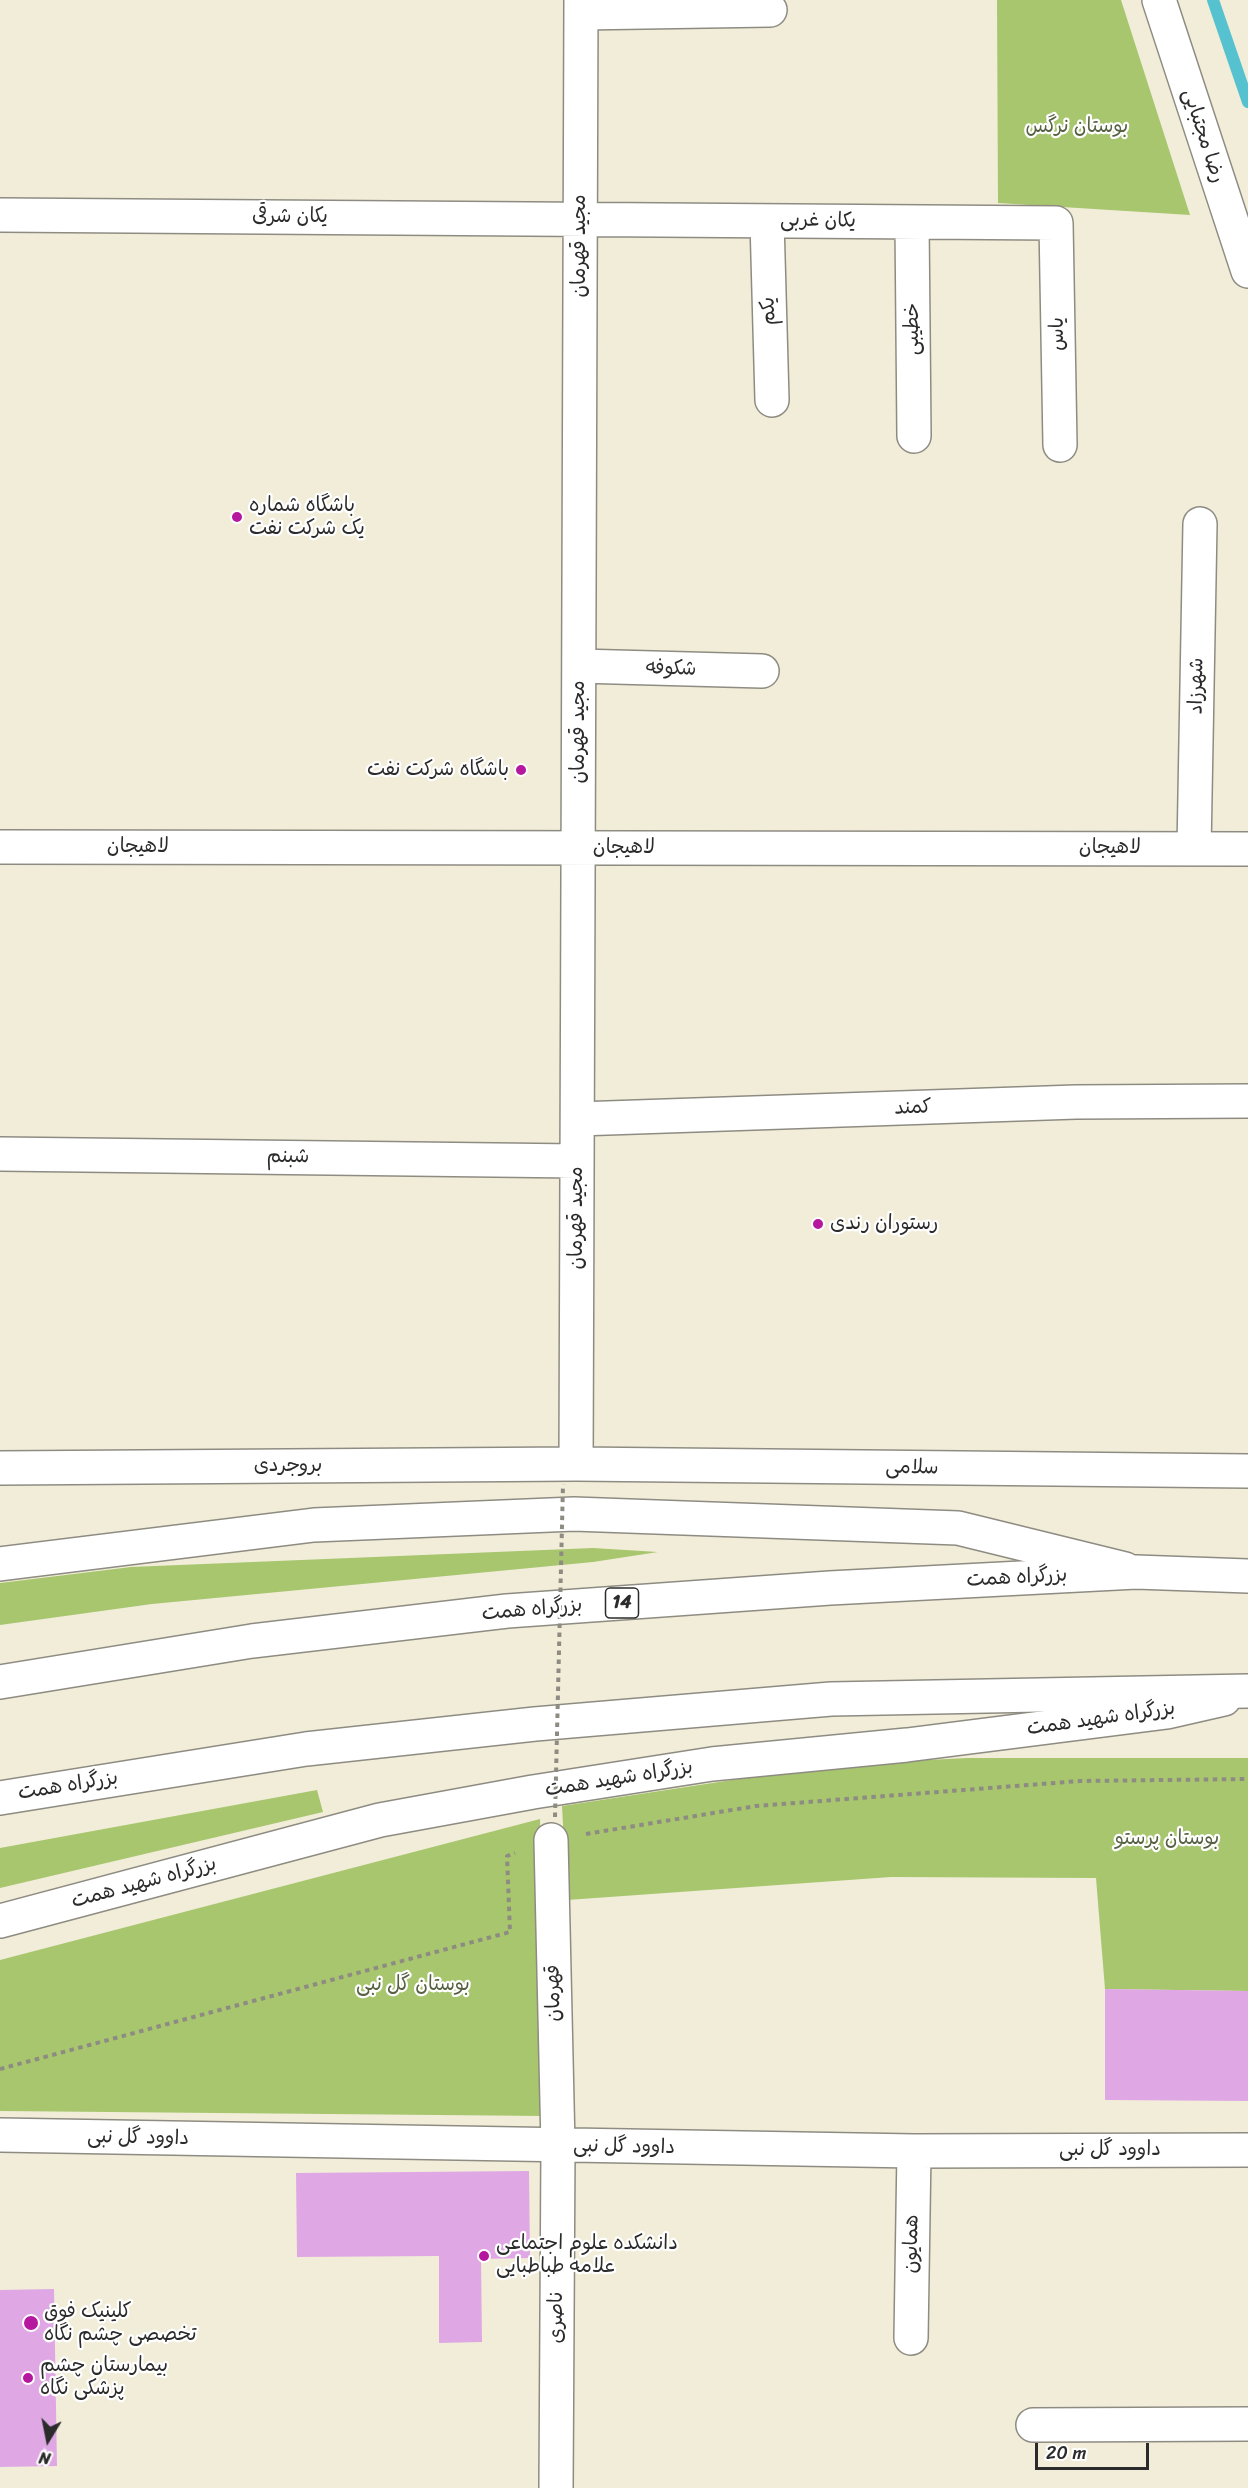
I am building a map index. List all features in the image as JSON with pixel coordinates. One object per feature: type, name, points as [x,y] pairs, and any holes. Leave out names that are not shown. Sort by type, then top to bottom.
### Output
[{"type":"main road","name":"رضا مجتبایی","points":[[1159,0],[1248,271]]},
{"type":"main road","points":[[581,7],[770,10]]},
{"type":"main road","name":"مجید قهرمان","points":[[570,1474],[578,1119],[581,7]]},
{"type":"main road","name":"یکان شرقی","points":[[0,215],[580,219]]},
{"type":"main road","name":"یکان غربی","points":[[580,219],[1056,223]]},
{"type":"main road","name":"یکم","points":[[767,221],[772,400]]},
{"type":"main road","name":"خطیبی","points":[[912,222],[914,436]]},
{"type":"main road","name":"یاس","points":[[1056,223],[1060,445]]},
{"type":"main road","name":"شهرزاد","points":[[1194,849],[1200,524]]},
{"type":"main road","name":"شکوفه","points":[[579,666],[762,671]]},
{"type":"main road","name":"لاهیجان","points":[[0,847],[1248,849]]},
{"type":"main road","name":"کمند","points":[[578,1119],[1064,1103],[1248,1101]]},
{"type":"main road","name":"شبنم","points":[[0,1154],[577,1161]]},
{"type":"main road","name":"بروجردی","points":[[0,1468],[570,1474]]},
{"type":"main road","name":"سلامی","points":[[570,1474],[1248,1472]]},
{"type":"main road","points":[[0,1564],[314,1526],[574,1514],[958,1528],[1136,1572]]},
{"type":"main road","name":"بزرگراه همت","points":[[0,1682],[252,1641],[507,1611],[830,1587],[1136,1572],[1248,1576]]},
{"type":"main road","name":"بزرگراه همت","points":[[0,1798],[306,1749],[546,1723],[831,1699],[1248,1692]]},
{"type":"main road","name":"بزرگراه شهید همت","points":[[0,1921],[380,1820],[533,1792],[712,1764],[907,1745],[1167,1712],[1248,1692]]},
{"type":"main road","name":"قهرمان","points":[[553,1829],[558,2146]]},
{"type":"main road","name":"داوود گل نبی","points":[[0,2135],[914,2151],[1248,2150]]},
{"type":"main road","name":"ناصری","points":[[556,2488],[558,2146]]},
{"type":"main road","name":"همایون","points":[[911,2338],[914,2151]]},
{"type":"main road","points":[[1033,2425],[1248,2424]]},
{"type":"path","points":[[553,1829],[570,1474]]},
{"type":"path","points":[[0,2069],[510,1932],[507,1856],[553,1829],[756,1806],[1080,1781],[1248,1779]]},
{"type":"green space","name":"بوستان نرگس","points":[[997,0],[1121,0],[1190,215],[998,203]]},
{"type":"green space","points":[[593,1548],[658,1552],[593,1562],[152,1604],[0,1625],[0,1583],[131,1567]]},
{"type":"green space","name":"بوستان پرستو","points":[[967,1758],[1248,1758],[1248,1991],[1105,1989],[1096,1878],[891,1877],[567,1900],[562,1806],[830,1765]]},
{"type":"green space","points":[[317,1790],[323,1812],[0,1888],[0,1848]]},
{"type":"green space","name":"بوستان گل نبی","points":[[540,1819],[547,2116],[0,2111],[0,1960]]},
{"type":"building","points":[[1105,1989],[1248,1991],[1248,2101],[1105,2100]]},
{"type":"building","name":"دانشکده علوم اجتماعی علامه طباطبایی","points":[[529,2171],[530,2258],[481,2259],[482,2342],[439,2343],[439,2256],[297,2257],[296,2173]]},
{"type":"building","name":"بیمارستان چشم پزشکی نگاه","points":[[54,2289],[57,2466],[0,2467],[0,2290]]},
{"type":"waterway","points":[[1213,0],[1248,102]]},
{"type":"place","name":"باشگاه شماره یک شرکت نفت","points":[[237,517]]},
{"type":"place","name":"باشگاه شرکت نفت","points":[[521,770]]},
{"type":"place","name":"رستوران رندی","points":[[818,1224]]},
{"type":"place","name":"دانشکده علوم اجتماعی علامه طباطبایی","points":[[484,2256]]},
{"type":"place","name":"کلینیک فوق تخصصی چشم نگاه","points":[[31,2323]]},
{"type":"place","name":"بیمارستان چشم پزشکی نگاه","points":[[28,2378]]}]
